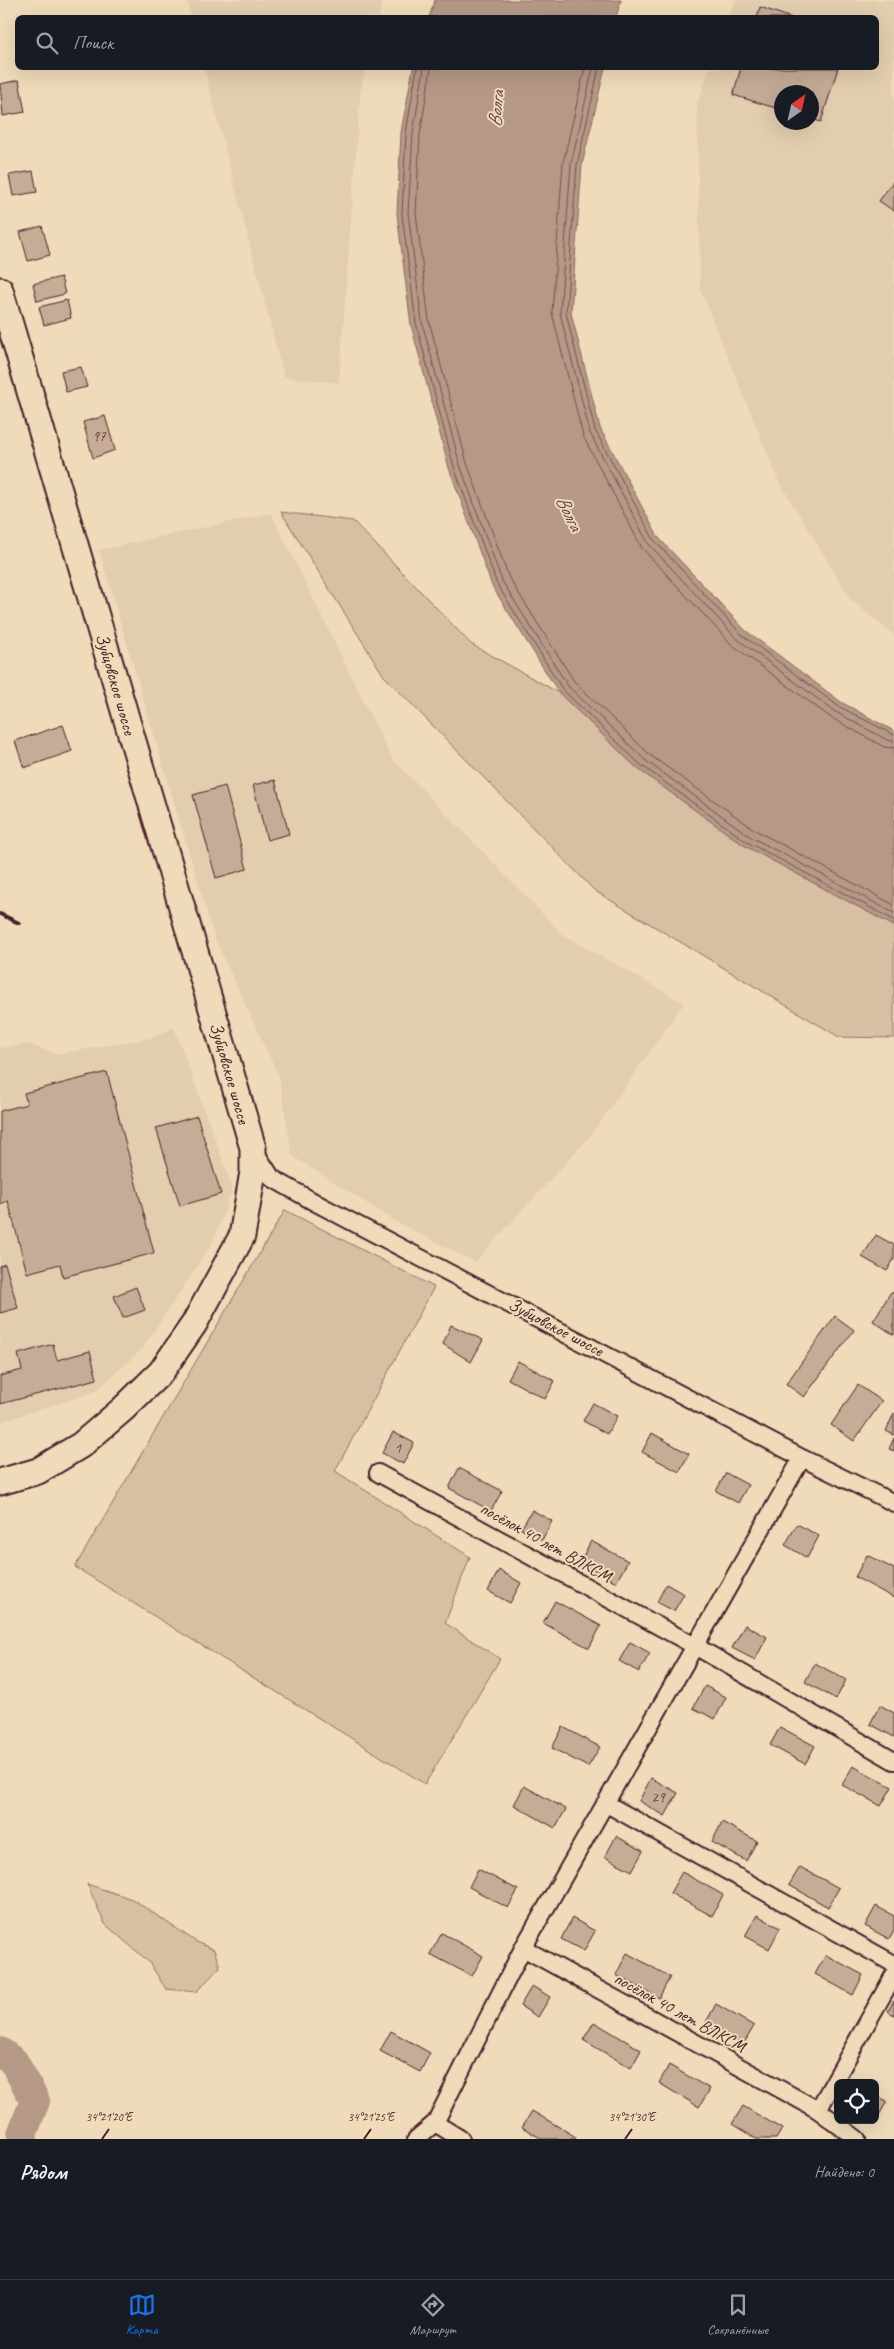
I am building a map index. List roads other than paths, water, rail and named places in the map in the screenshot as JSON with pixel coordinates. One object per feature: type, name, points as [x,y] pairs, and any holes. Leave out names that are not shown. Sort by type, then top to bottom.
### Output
[{"type":"main road","name":"Зубцовское шоссе","points":[[0,290],[253,1148]]},
{"type":"main road","points":[[0,1482],[38,1471],[81,1445],[124,1409],[161,1372],[194,1324],[242,1236],[253,1172],[253,1148]]},
{"type":"street","name":"Зубцовское шоссе","points":[[253,1148],[272,1178],[316,1204],[500,1298],[802,1458],[894,1503]]},
{"type":"street","points":[[416,2139],[435,2124],[523,1948],[802,1458]]},
{"type":"street","name":"посёлок 40 лет ВЛКСМ","points":[[378,1472],[695,1646],[894,1761]]},
{"type":"street","points":[[605,1803],[894,1964]]},
{"type":"street","name":"посёлок 40 лет ВЛКСМ","points":[[523,1948],[818,2110],[857,2139]]},
{"type":"street","points":[[818,2110],[894,1975]]},
{"type":"street","points":[[435,2124],[461,2139]]},
{"type":"water","points":[[435,0],[621,0],[617,15],[430,15]]},
{"type":"water","name":"Волга","points":[[413,70],[605,70],[582,165],[571,313],[600,428],[658,537],[745,630],[841,702],[894,731],[894,926],[745,846],[638,769],[559,693],[492,586],[449,468],[411,325],[397,214],[401,132]]},
{"type":"waterway","points":[[0,2052],[14,2062],[35,2101],[22,2134],[23,2139]]},
{"type":"railway","points":[[0,914],[19,923]]}]
